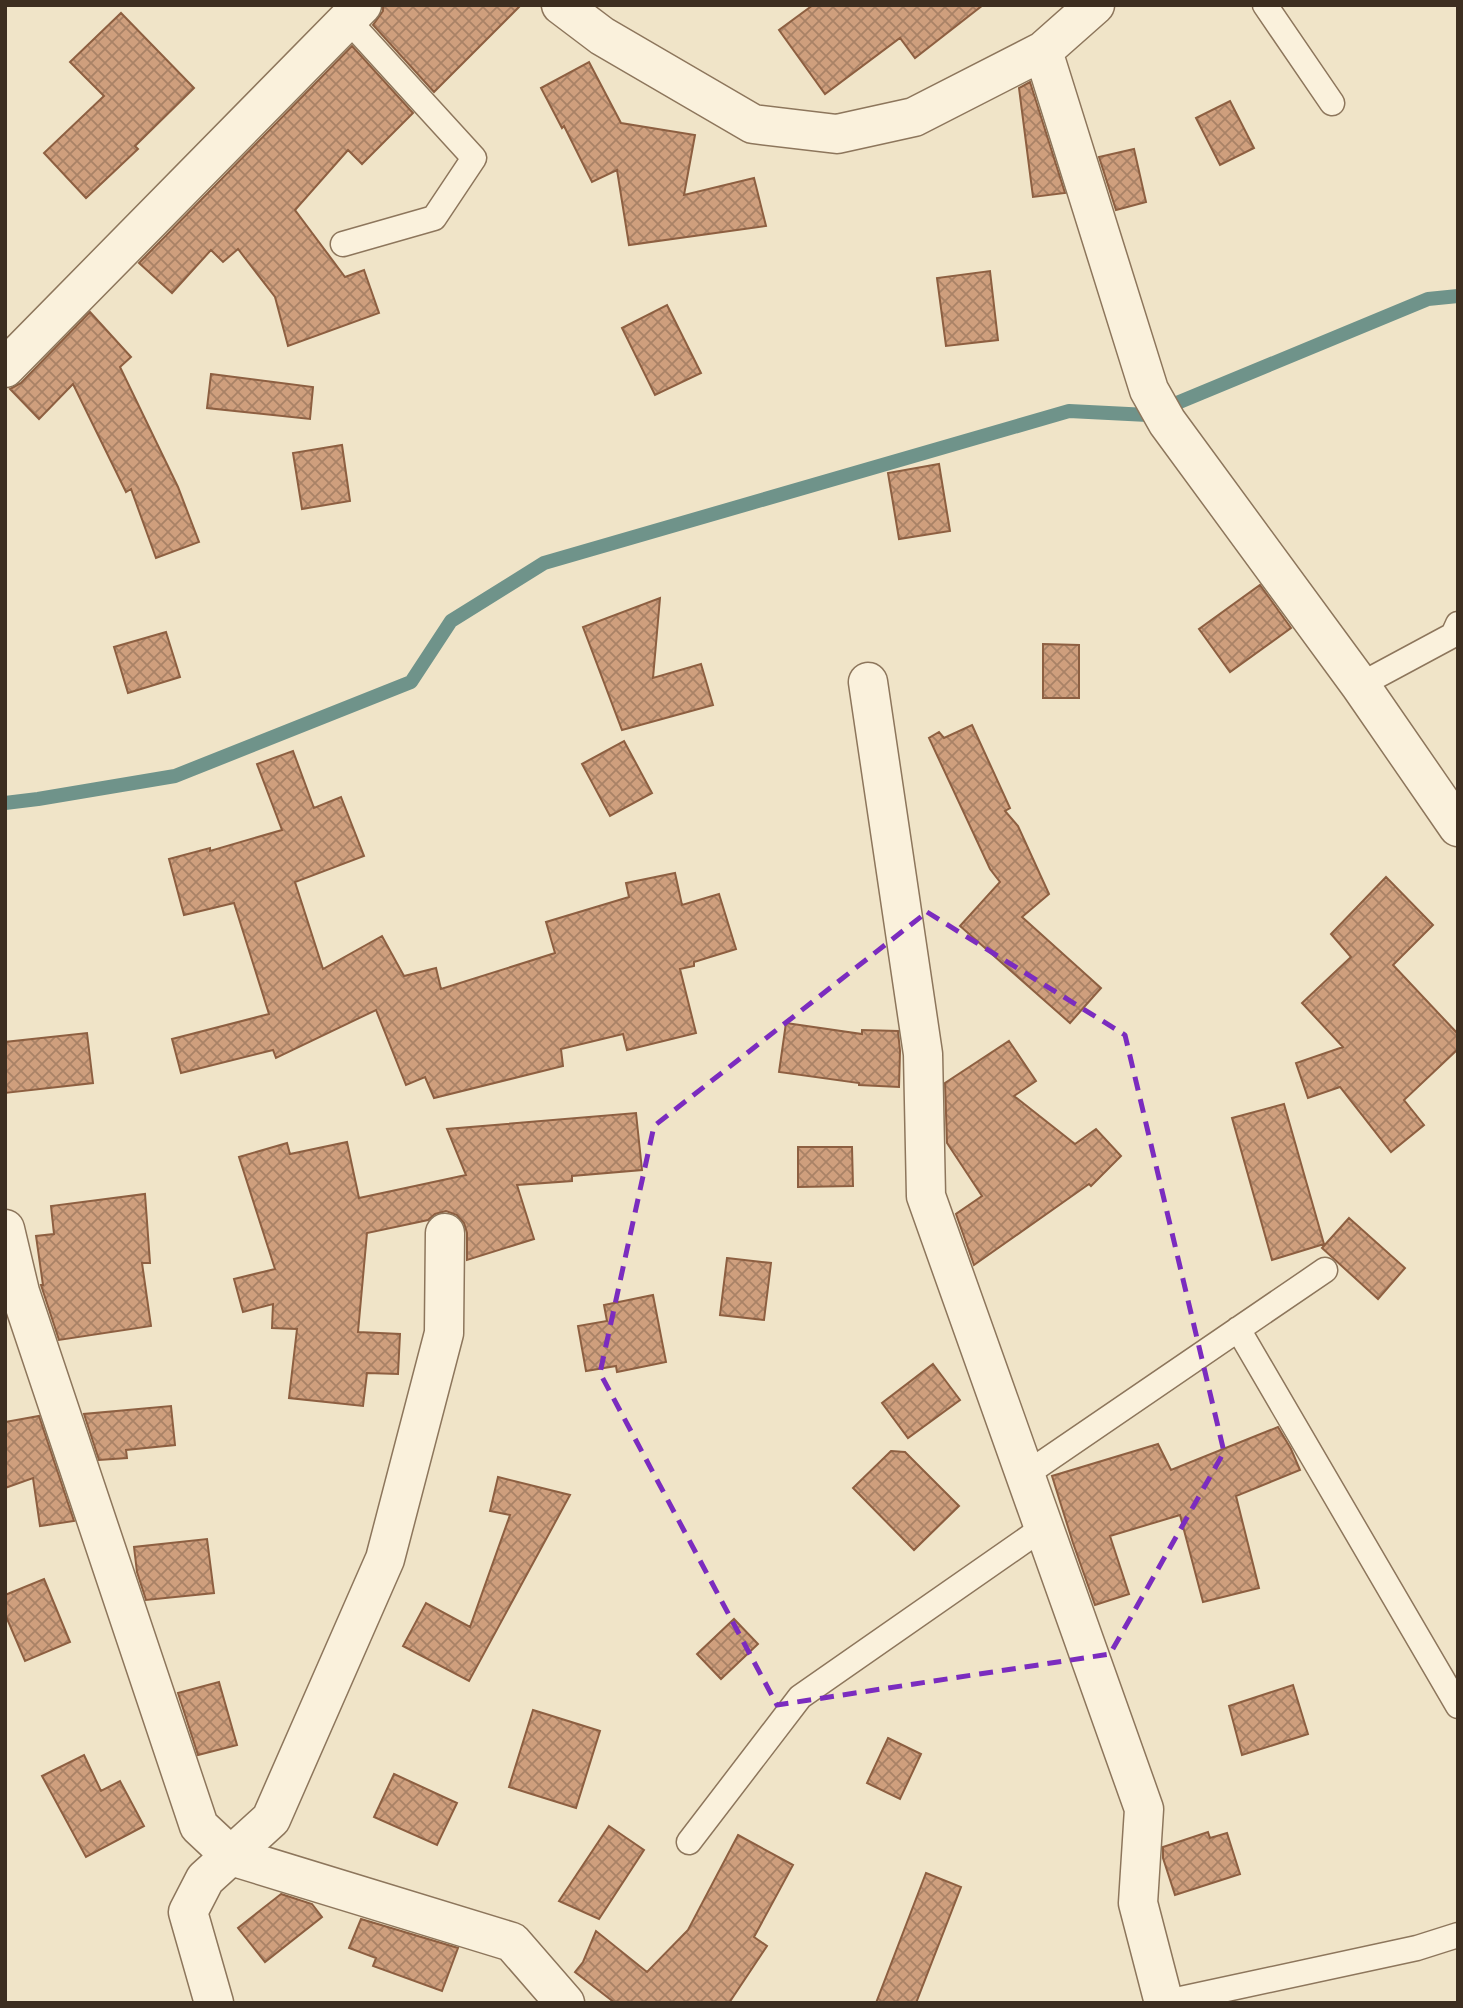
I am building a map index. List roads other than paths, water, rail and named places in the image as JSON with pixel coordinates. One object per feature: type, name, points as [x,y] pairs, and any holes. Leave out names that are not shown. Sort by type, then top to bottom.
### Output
[{"type":"street","points":[[561,5],[602,36],[753,124],[837,134],[914,117],[1043,51],[1095,5]]},
{"type":"street","points":[[5,368],[355,13]]},
{"type":"street","points":[[1043,51],[1158,406],[1360,685],[1458,827]]},
{"type":"street","points":[[868,682],[923,1054],[926,1196],[1144,1809],[1138,1903],[1163,2002]]},
{"type":"street","points":[[5,1229],[20,1292],[199,1826],[231,1856],[512,1942],[565,2003]]},
{"type":"street","points":[[214,2003],[188,1912],[205,1879],[271,1819],[385,1559],[444,1333],[445,1233]]},
{"type":"lane","points":[[1265,5],[1332,103]]},
{"type":"lane","points":[[343,244],[434,218],[474,158],[355,13]]},
{"type":"lane","points":[[1360,685],[1453,635],[1458,624]]},
{"type":"lane","points":[[1025,1475],[1325,1270]]},
{"type":"lane","points":[[1238,1329],[1458,1706]]},
{"type":"lane","points":[[689,1842],[800,1697],[1044,1527]]},
{"type":"lane","points":[[1163,2002],[1418,1948],[1458,1935]]},
{"type":"waterway","points":[[5,803],[175,776],[411,682],[451,621],[544,563],[1069,411],[1148,415],[1428,299],[1458,296]]}]
